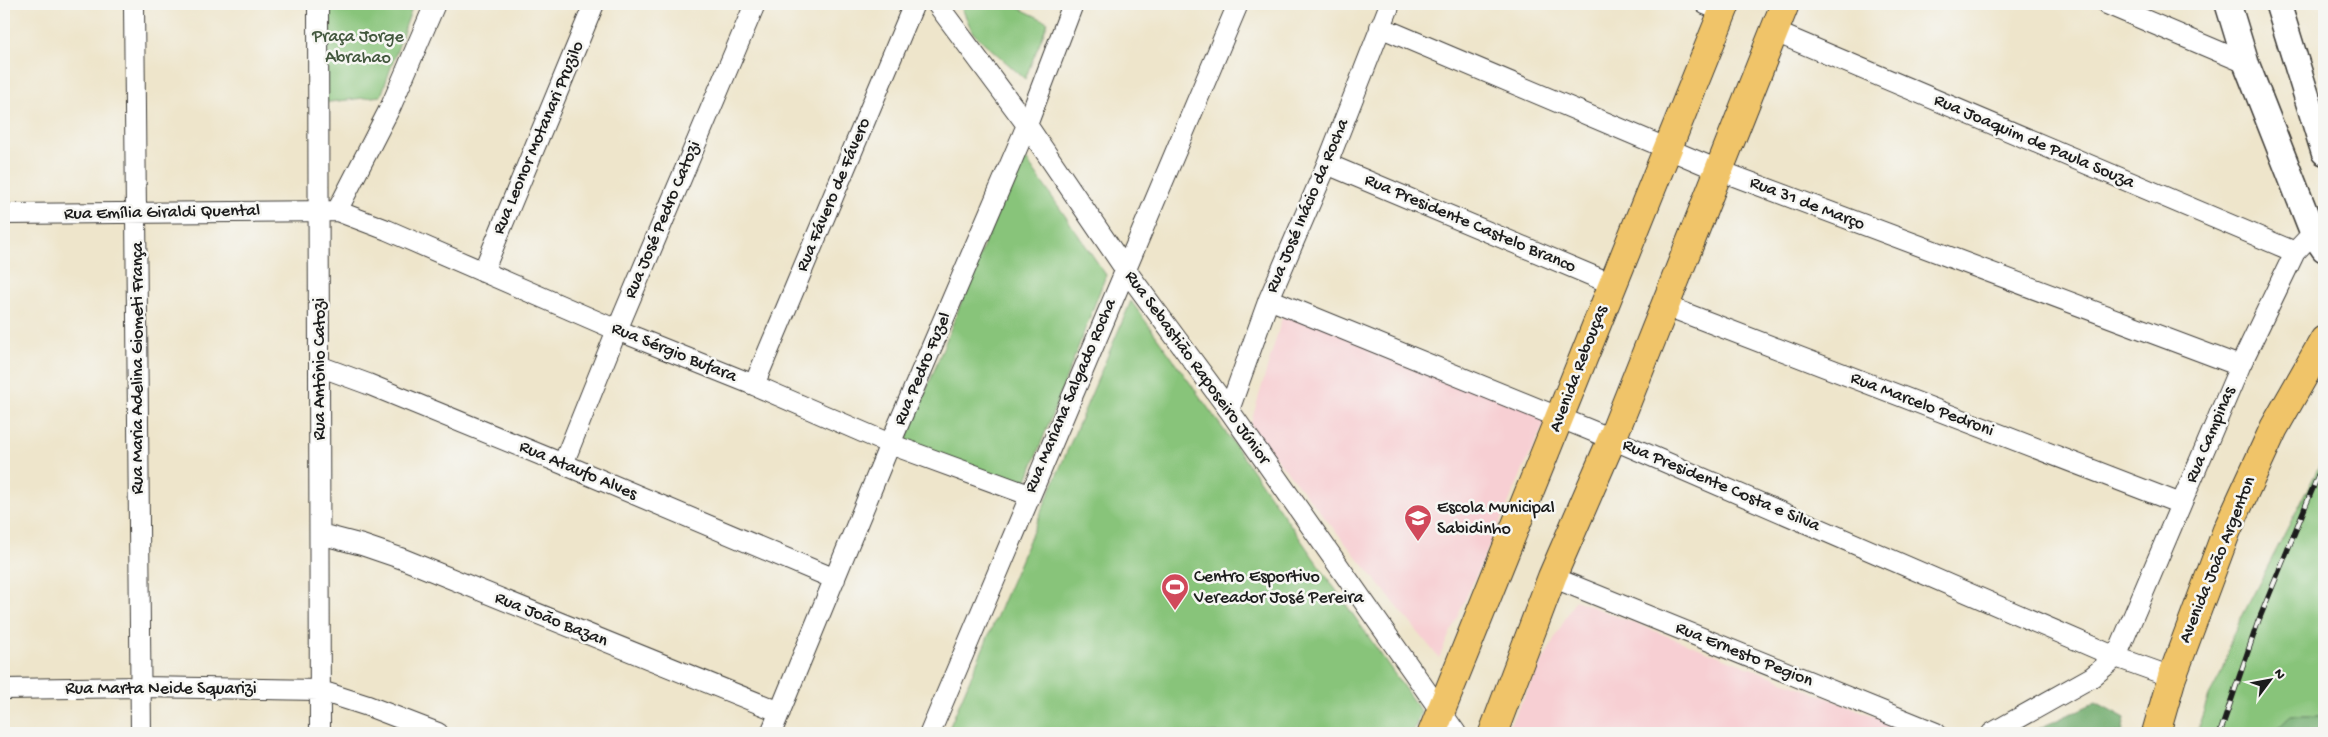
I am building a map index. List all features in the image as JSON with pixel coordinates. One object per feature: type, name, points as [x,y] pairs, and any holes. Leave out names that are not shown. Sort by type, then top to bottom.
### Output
[{"type":"main road","points":[[1493,733],[1552,577],[1612,439],[1785,4]]},
{"type":"main road","name":"Avenida Rebouças","points":[[1443,726],[1612,284],[1666,149],[1718,6]]},
{"type":"main road","name":"Avenida João Argenton","points":[[2156,733],[2172,677],[2226,530],[2274,428],[2324,340]]},
{"type":"street","name":"Rua Maria Adelina Giometi França","points":[[134,4],[141,733]]},
{"type":"street","name":"Rua Antônio Catozi","points":[[318,4],[329,211],[319,366],[320,534],[318,690],[320,733]]},
{"type":"street","points":[[329,211],[391,106],[434,4]]},
{"type":"street","name":"Rua Leonor Motanari Pruzilo","points":[[483,272],[594,4]]},
{"type":"street","name":"Rua José Pedro Catozi","points":[[563,464],[616,330],[755,4]]},
{"type":"street","name":"Rua Fávero de Fávero","points":[[754,385],[914,4]]},
{"type":"street","name":"Rua Sebastião Raposeiro Júnior","points":[[937,4],[1027,126],[1125,269],[1229,410],[1443,726]]},
{"type":"street","name":"Rua Pedro Fuzel","points":[[771,733],[890,444],[1027,126],[1074,4]]},
{"type":"street","name":"Rua Mariana Salgado Rocha","points":[[930,733],[1238,4]]},
{"type":"street","name":"Rua José Inácio da Rocha","points":[[1229,410],[1269,299],[1327,164],[1390,4]]},
{"type":"street","points":[[2107,4],[2246,63]]},
{"type":"street","points":[[2228,4],[2246,63],[2320,235]]},
{"type":"street","points":[[2278,4],[2324,152]]},
{"type":"street","name":"Rua 31 de Março","points":[[1380,27],[1718,170],[2240,366]]},
{"type":"street","name":"Rua Joaquim de Paula Souza","points":[[1773,31],[2294,252]]},
{"type":"street","name":"Rua Presidente Castelo Branco","points":[[1327,164],[1612,284]]},
{"type":"street","name":"Rua Emília Giraldi Quental","points":[[4,214],[329,211]]},
{"type":"street","name":"Rua Sérgio Bufara","points":[[329,211],[387,230],[616,330],[754,385],[890,444],[1029,495]]},
{"type":"street","name":"Rua Campinas","points":[[2116,657],[2240,366],[2294,252],[2320,235]]},
{"type":"street","name":"Rua Presidente Costa e Silva","points":[[1269,299],[1612,439],[2116,657],[2172,677]]},
{"type":"street","name":"Rua Marcelo Pedroni","points":[[1664,305],[2181,504]]},
{"type":"street","name":"Rua Ataufo Alves","points":[[319,366],[368,384],[563,464],[835,579]]},
{"type":"street","name":"Rua João Bazan","points":[[320,534],[362,545],[403,559],[780,712]]},
{"type":"street","name":"Rua Ernesto Pegion","points":[[1552,577],[1936,733]]},
{"type":"street","points":[[1992,733],[2092,677],[2116,657]]},
{"type":"street","name":"Rua Marta Neide Squarizi","points":[[4,689],[141,687],[318,690],[368,706],[438,733]]},
{"type":"shaded area","name":"Escola Municipal Sabidinho","points":[[1285,308],[1547,417],[1439,658],[1250,426]]},
{"type":"shaded area","points":[[1575,600],[1913,731],[1910,733],[1505,733]]},
{"type":"green space","points":[[960,4],[1010,4],[1048,22],[1025,79],[973,33]]},
{"type":"green space","name":"Praça Jorge Abrahao","points":[[413,5],[381,96],[321,103],[320,11]]},
{"type":"green space","points":[[1021,152],[1106,275],[1025,485],[904,446]]},
{"type":"green space","name":"Centro Esportivo Vereador José Pereira","points":[[1131,301],[1234,444],[1421,712],[1413,733],[947,733]]},
{"type":"green space","points":[[2324,457],[2324,716],[2291,716],[2272,733],[2196,733],[2209,696],[2224,668],[2231,638]]},
{"type":"green space","points":[[2096,702],[2125,718],[2122,733],[2029,733]]},
{"type":"green space","points":[[2291,716],[2324,716],[2324,733],[2272,733]]},
{"type":"railway","points":[[2220,733],[2258,622],[2324,461]]},
{"type":"place","name":"Escola Municipal Sabidinho","points":[[1418,542]]},
{"type":"place","name":"Centro Esportivo Vereador José Pereira","points":[[1175,611]]}]
